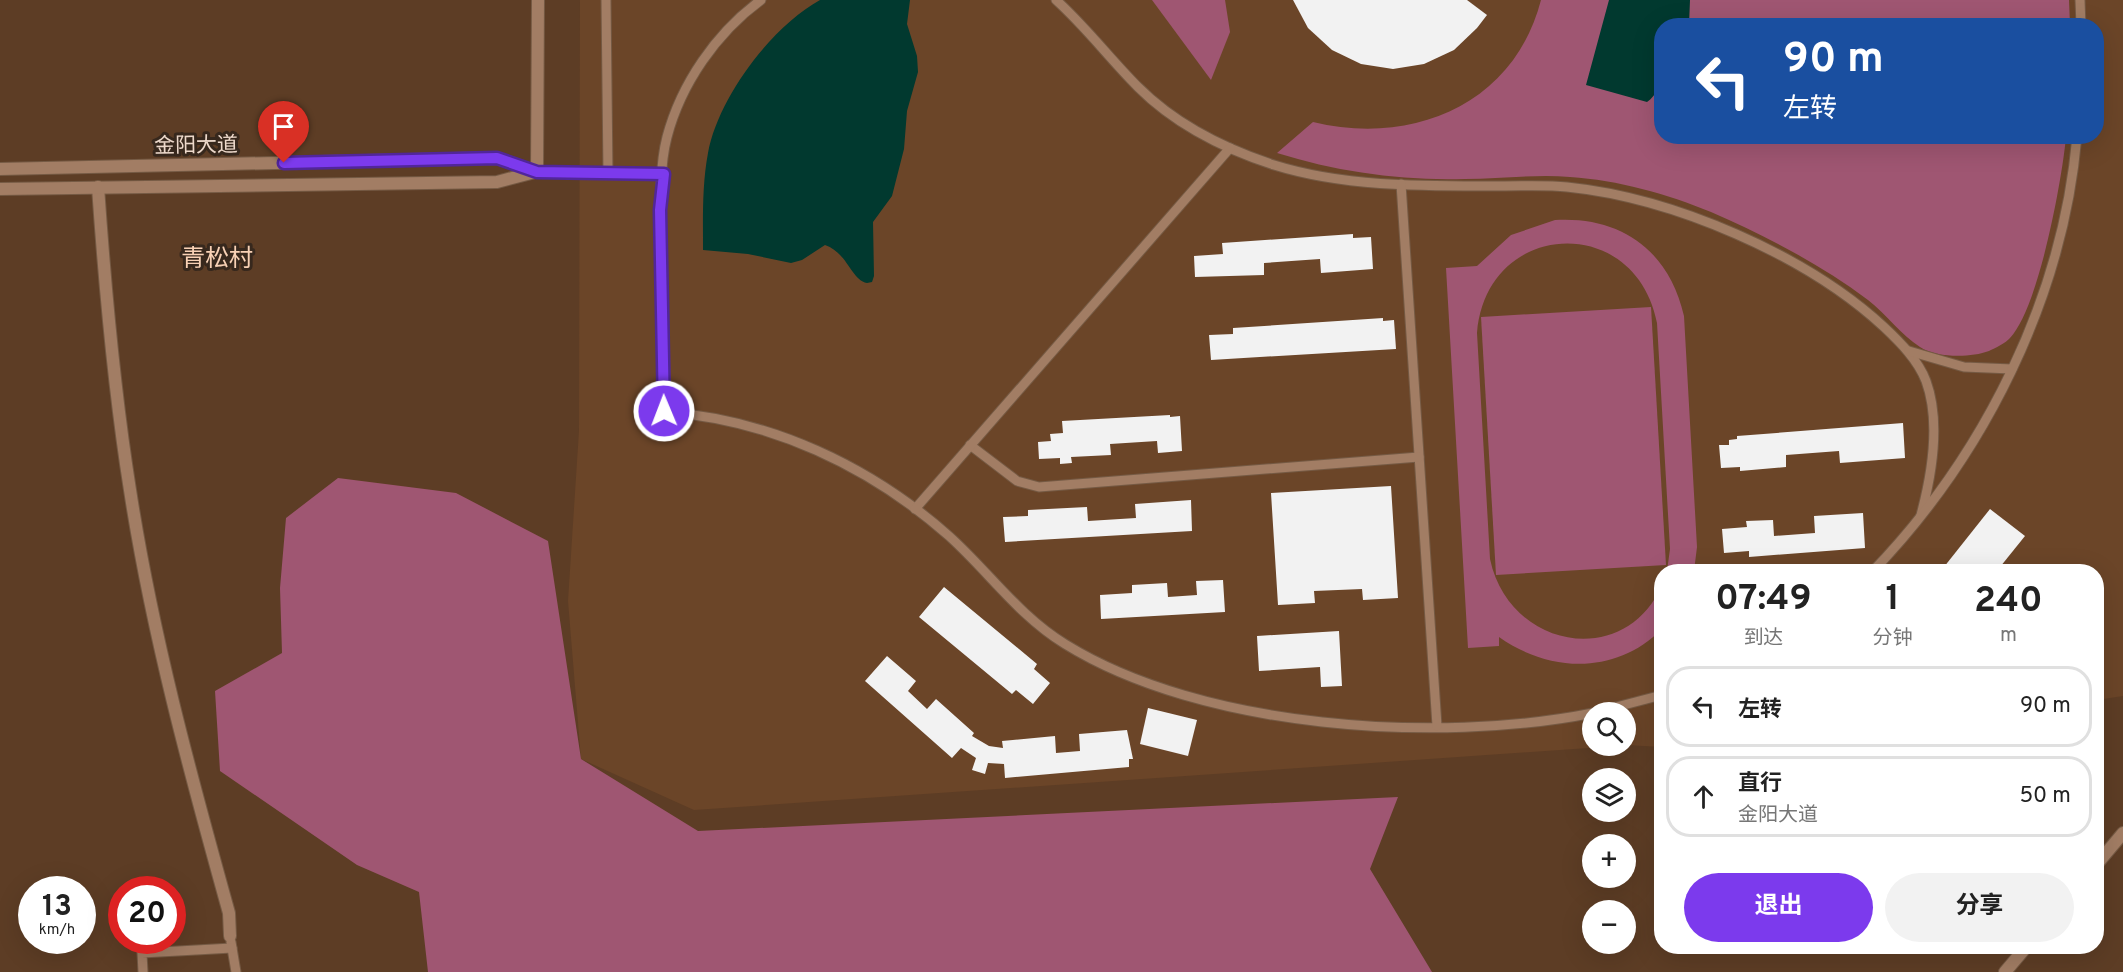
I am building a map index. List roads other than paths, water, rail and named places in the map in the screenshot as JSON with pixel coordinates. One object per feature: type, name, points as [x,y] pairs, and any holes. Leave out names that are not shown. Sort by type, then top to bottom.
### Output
[{"type":"street","points":[[537,172],[538,0]]},
{"type":"street","name":"金阳大道","points":[[0,169],[497,158],[537,172]]},
{"type":"street","name":"金阳大道","points":[[0,189],[497,182],[537,172]]},
{"type":"street","points":[[98,188],[105,288],[129,489],[153,612],[185,754],[229,913],[231,942]]},
{"type":"street","points":[[2104,855],[2123,832]]},
{"type":"street","points":[[2005,972],[2020,954]]},
{"type":"lane","points":[[606,0],[608,173]]},
{"type":"lane","points":[[761,0],[728,29],[695,74],[667,139],[660,210],[664,411],[725,419],[783,436],[842,462],[915,509],[949,536],[1028,616],[1065,644],[1099,663],[1177,693],[1245,709],[1325,721],[1437,726],[1534,722],[1582,715]]},
{"type":"lane","points":[[1056,0],[1068,10],[1139,88],[1177,118],[1230,148],[1306,174],[1358,182],[1565,187],[1594,190],[1646,202],[1712,225],[1797,263],[1861,307],[1906,350],[1925,378],[1931,403],[1932,459],[1921,515]]},
{"type":"lane","points":[[1062,0],[1068,10]]},
{"type":"lane","points":[[2080,0],[2081,18]]},
{"type":"lane","points":[[1879,564],[1921,515],[1980,429],[2012,369],[2051,271],[2071,188],[2077,144]]},
{"type":"lane","points":[[915,509],[1230,148]]},
{"type":"lane","points":[[537,172],[664,174]]},
{"type":"lane","points":[[1401,184],[1437,726]]},
{"type":"lane","points":[[1906,350],[1964,367],[2012,369]]},
{"type":"lane","points":[[970,445],[1017,481],[1039,487],[1419,457]]},
{"type":"lane","points":[[1636,702],[1654,697]]},
{"type":"lane","points":[[143,972],[142,953],[231,942],[236,972]]},
{"type":"water","points":[[820,0],[910,0],[907,24],[917,56],[918,72],[907,111],[904,149],[892,196],[873,222],[874,276],[872,282],[867,283],[857,277],[839,254],[825,245],[802,260],[791,263],[748,254],[703,250],[706,165],[714,132],[723,110],[749,66],[766,46],[783,28]]},
{"type":"water","points":[[1609,0],[1690,0],[1689,18],[1654,18],[1654,96],[1647,102],[1586,85]]},
{"type":"district","name":"青松村","points":[[217,258]]}]
